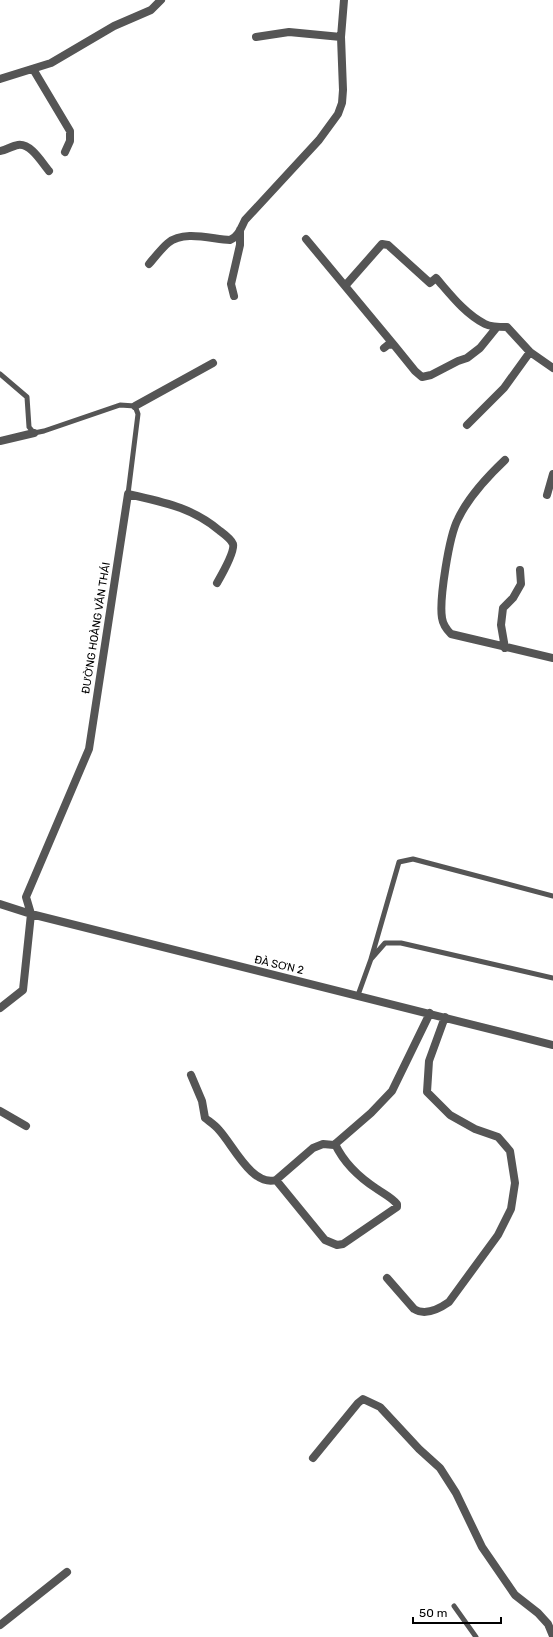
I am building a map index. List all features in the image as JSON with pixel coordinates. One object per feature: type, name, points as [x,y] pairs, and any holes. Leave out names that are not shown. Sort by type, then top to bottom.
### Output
[{"type":"street","points":[[0,79],[51,63],[114,26],[151,10],[161,0]]},
{"type":"street","points":[[149,264],[168,243],[177,237],[187,236],[233,239],[245,220],[319,140],[338,114],[342,103],[341,37],[344,0]]},
{"type":"street","points":[[256,37],[289,32],[341,37]]},
{"type":"street","points":[[33,69],[70,131],[70,141],[65,152]]},
{"type":"street","points":[[0,152],[19,145],[26,146],[49,171]]},
{"type":"street","points":[[234,296],[231,284],[240,245],[240,230]]},
{"type":"street","points":[[306,239],[415,371],[422,376],[430,375],[467,358],[480,348],[498,327]]},
{"type":"street","points":[[345,286],[384,244],[388,245],[430,283],[436,278],[466,310],[485,324],[498,327],[507,327],[530,352],[553,368]]},
{"type":"street","points":[[384,348],[389,344],[394,345]]},
{"type":"street","points":[[467,425],[504,388],[530,352]]},
{"type":"street","points":[[135,406],[213,363]]},
{"type":"street","points":[[0,441],[34,433]]},
{"type":"street","points":[[505,460],[486,478],[457,519],[448,553],[443,587],[442,617],[444,627],[451,634],[505,648],[553,658]]},
{"type":"street","points":[[548,495],[553,474]]},
{"type":"street","points":[[128,494],[163,502],[194,512],[212,524],[228,538],[233,545],[233,551],[217,583]]},
{"type":"street","name":"ĐƯỜNG HOÀNG VĂN THÁI","points":[[0,1008],[23,990],[31,914],[26,897],[89,749],[128,494]]},
{"type":"street","points":[[505,648],[501,625],[502,608],[513,598],[521,584],[520,570]]},
{"type":"street","name":"ĐÀ SƠN 2","points":[[0,904],[50,919],[553,1045]]},
{"type":"street","points":[[191,1075],[202,1101],[205,1118],[219,1129],[252,1173],[265,1181],[276,1180],[313,1148],[323,1144],[335,1144],[371,1113],[392,1092],[430,1014]]},
{"type":"street","points":[[387,1278],[414,1309],[419,1312],[428,1311],[442,1306],[449,1302],[498,1235],[511,1209],[515,1183],[510,1151],[498,1137],[475,1129],[450,1115],[427,1092],[429,1061],[445,1017]]},
{"type":"street","points":[[0,1111],[26,1126]]},
{"type":"street","points":[[276,1180],[325,1240],[337,1245],[343,1244],[397,1207],[397,1204],[360,1176],[340,1155],[335,1144]]},
{"type":"street","points":[[313,1458],[358,1403],[364,1399],[380,1407],[419,1449],[440,1468],[456,1493],[482,1547],[515,1596],[538,1613],[548,1624],[553,1636]]},
{"type":"street","points":[[0,1625],[67,1572]]},
{"type":"lane","points":[[0,374],[27,397],[29,428],[34,433],[120,405],[135,406],[138,414],[128,494]]},
{"type":"lane","points":[[358,995],[371,960],[399,862],[413,859],[553,896]]},
{"type":"lane","points":[[371,960],[385,943],[401,943],[553,978]]},
{"type":"lane","points":[[454,1606],[476,1637]]}]
